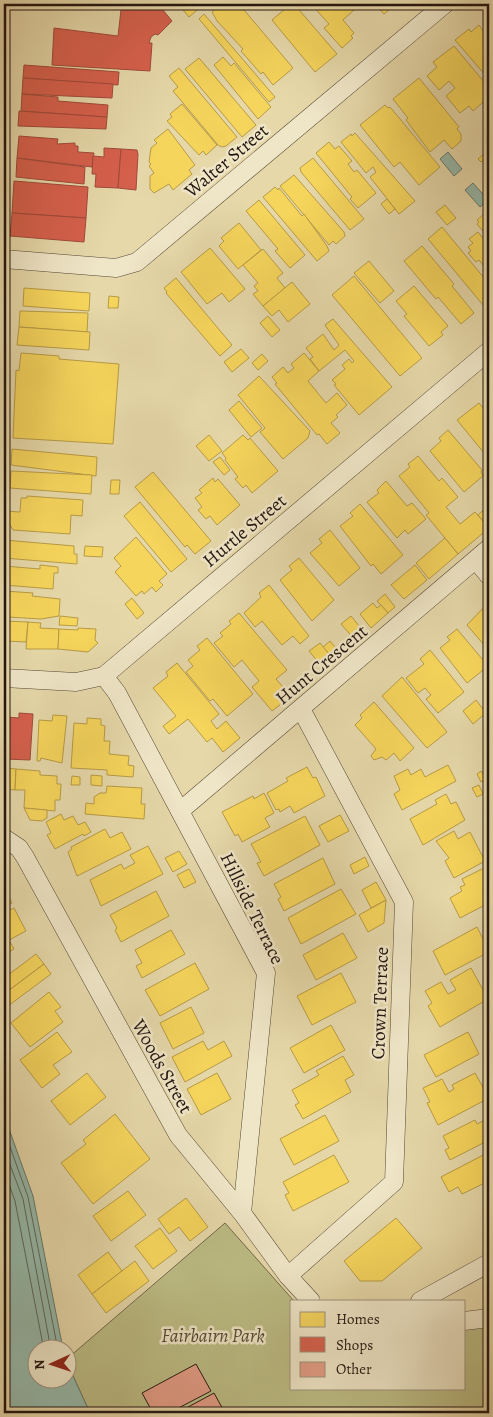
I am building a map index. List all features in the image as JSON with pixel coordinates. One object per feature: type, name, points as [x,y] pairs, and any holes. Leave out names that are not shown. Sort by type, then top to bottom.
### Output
[{"type":"street","name":"Walter Street","points":[[4,259],[116,268],[137,262],[446,4]]},
{"type":"street","name":"Hurtle Street","points":[[4,678],[76,682],[104,676],[489,351]]},
{"type":"street","points":[[483,554],[489,576]]},
{"type":"street","name":"Hunt Crescent","points":[[180,810],[483,554]]},
{"type":"street","name":"Hillside Terrace","points":[[104,676],[117,693],[266,973],[242,1213]]},
{"type":"street","name":"Crown Terrace","points":[[288,1276],[394,1182],[404,902],[301,709]]},
{"type":"street","name":"Woods Street","points":[[4,838],[19,848],[25,857],[178,1135],[242,1213],[288,1276],[310,1300]]},
{"type":"street","points":[[422,1300],[489,1263]]},
{"type":"street","points":[[466,1321],[489,1318]]},
{"type":"green space","name":"Fairbairn Park","points":[[225,1223],[293,1300],[290,1300],[290,1390],[466,1390],[466,1323],[489,1320],[489,1413],[90,1413],[78,1387],[78,1349]]},
{"type":"water","points":[[448,152],[462,169],[454,176],[440,159]]},
{"type":"water","points":[[473,183],[488,200],[480,207],[465,190]]},
{"type":"water","points":[[4,1115],[33,1196],[61,1340],[28,1340],[28,1390],[78,1390],[78,1387],[90,1413],[4,1413]]},
{"type":"building: Homes","points":[[178,4],[204,4],[189,17]]},
{"type":"building: Homes","points":[[222,4],[239,4],[293,68],[273,85],[263,72],[261,74],[241,51],[243,49],[217,21],[212,12]]},
{"type":"building: Homes","points":[[291,4],[294,4],[337,54],[315,72],[272,20]]},
{"type":"building: Homes","points":[[311,4],[355,4],[357,7],[343,20],[354,33],[351,36],[353,38],[342,48],[324,28],[329,24]]},
{"type":"building: Homes","points":[[375,4],[396,4],[384,14]]},
{"type":"building: Homes","points":[[204,14],[275,97],[269,102],[199,19]]},
{"type":"building: Homes","points":[[479,25],[485,34],[489,30],[489,73],[486,76],[455,40],[469,29],[471,32]]},
{"type":"building: Homes","points":[[454,46],[489,88],[489,97],[473,111],[469,106],[460,113],[446,96],[455,88],[449,81],[439,90],[427,76],[437,67],[433,62]]},
{"type":"building: Homes","points":[[223,57],[231,66],[234,63],[271,107],[258,119],[214,65]]},
{"type":"building: Homes","points":[[199,58],[256,125],[242,137],[185,69]]},
{"type":"building: Homes","points":[[179,68],[237,137],[226,146],[218,145],[173,91],[178,87],[169,76]]},
{"type":"building: Homes","points":[[419,78],[459,127],[457,129],[461,134],[461,141],[452,149],[444,140],[430,152],[393,99]]},
{"type":"building: Homes","points":[[182,104],[217,145],[206,155],[203,151],[199,155],[167,121],[172,117],[170,114]]},
{"type":"building: Homes","points":[[385,105],[388,108],[390,107],[440,167],[419,185],[400,162],[394,167],[360,125]]},
{"type":"building: Homes","points":[[168,129],[195,165],[189,170],[192,174],[173,190],[169,184],[154,193],[150,189],[150,176],[154,173],[149,166],[151,164],[149,162],[151,148],[157,143],[154,140]]},
{"type":"building: Homes","points":[[355,133],[415,201],[399,214],[370,177],[376,172],[373,167],[366,173],[341,142]]},
{"type":"building: Homes","points":[[329,142],[335,149],[339,146],[352,161],[348,164],[354,172],[357,170],[376,193],[358,208],[350,199],[352,197],[316,153]]},
{"type":"building: Homes","points":[[489,143],[489,154],[484,148]]},
{"type":"building: Homes","points":[[487,151],[489,155],[481,162],[478,159]]},
{"type":"building: Homes","points":[[313,158],[364,219],[350,230],[301,172],[300,168]]},
{"type":"building: Homes","points":[[294,175],[344,232],[345,236],[336,244],[333,241],[329,245],[280,186]]},
{"type":"building: Homes","points":[[275,187],[278,190],[279,188],[302,216],[304,214],[327,246],[329,251],[317,261],[263,197]]},
{"type":"building: Homes","points":[[387,199],[395,209],[389,214],[381,204]]},
{"type":"building: Homes","points":[[259,200],[305,255],[290,268],[275,251],[278,249],[246,211]]},
{"type":"building: Homes","points":[[445,205],[456,218],[447,225],[436,212]]},
{"type":"building: Homes","points":[[484,214],[486,216],[489,214],[489,238],[477,224],[479,222],[477,220]]},
{"type":"building: Homes","points":[[239,223],[261,250],[238,269],[219,246],[224,241],[221,238]]},
{"type":"building: Homes","points":[[442,227],[489,284],[489,300],[483,305],[428,239]]},
{"type":"building: Homes","points":[[478,232],[489,246],[489,273],[479,260],[476,262],[468,253],[471,251],[468,247],[473,243],[469,239]]},
{"type":"building: Homes","points":[[422,246],[454,284],[452,286],[474,313],[461,324],[438,297],[436,299],[404,261]]},
{"type":"building: Homes","points":[[210,248],[245,289],[229,302],[222,293],[207,304],[181,272]]},
{"type":"building: Homes","points":[[263,249],[283,273],[277,278],[285,288],[263,306],[253,294],[258,291],[254,286],[258,283],[243,265]]},
{"type":"building: Homes","points":[[369,261],[394,291],[380,303],[354,273]]},
{"type":"building: Homes","points":[[354,276],[422,358],[400,376],[332,295]]},
{"type":"building: Homes","points":[[176,278],[232,345],[220,356],[166,293],[164,288]]},
{"type":"building: Homes","points":[[292,282],[310,304],[288,322],[279,310],[272,316],[263,306]]},
{"type":"building: Homes","points":[[414,286],[448,326],[441,332],[443,335],[429,346],[404,316],[407,314],[396,301]]},
{"type":"building: Homes","points":[[24,288],[90,293],[89,311],[23,306]]},
{"type":"building: Homes","points":[[109,296],[119,297],[118,308],[108,308]]},
{"type":"building: Homes","points":[[20,311],[88,313],[87,332],[19,327]]},
{"type":"building: Homes","points":[[268,316],[280,330],[272,337],[260,323]]},
{"type":"building: Homes","points":[[333,319],[392,387],[359,415],[332,380],[345,369],[342,365],[349,359],[352,363],[354,361],[345,350],[319,371],[310,359],[313,357],[306,348],[323,334],[334,350],[339,345],[325,325]]},
{"type":"building: Homes","points":[[19,327],[90,332],[89,350],[17,345]]},
{"type":"building: Homes","points":[[241,349],[249,358],[232,372],[224,362]]},
{"type":"building: Homes","points":[[21,353],[59,356],[59,359],[119,364],[113,444],[13,438],[16,370],[19,371]]},
{"type":"building: Homes","points":[[304,353],[319,371],[308,381],[326,403],[337,393],[347,405],[336,415],[338,417],[331,423],[340,433],[327,444],[319,434],[317,435],[275,384],[277,383],[272,377],[283,367],[288,373],[294,368],[291,364]]},
{"type":"building: Homes","points":[[262,354],[268,361],[258,370],[252,363]]},
{"type":"building: Homes","points":[[259,376],[310,431],[308,438],[283,459],[260,432],[265,428],[238,395]]},
{"type":"building: Homes","points":[[239,401],[262,428],[251,437],[229,410]]},
{"type":"building: Homes","points":[[479,403],[489,415],[489,459],[457,420]]},
{"type":"building: Homes","points":[[448,430],[482,470],[483,476],[464,492],[430,451],[441,441],[439,438]]},
{"type":"building: Homes","points":[[209,435],[222,451],[209,461],[196,446]]},
{"type":"building: Homes","points":[[243,435],[248,440],[250,438],[278,471],[252,493],[246,485],[243,488],[235,479],[238,477],[222,453]]},
{"type":"building: Homes","points":[[12,449],[97,457],[96,476],[11,465]]},
{"type":"building: Homes","points":[[418,456],[439,481],[442,478],[458,497],[446,507],[460,524],[475,512],[489,528],[458,554],[426,515],[429,513],[399,476],[410,467],[408,464]]},
{"type":"building: Homes","points":[[220,457],[230,470],[224,475],[213,462]]},
{"type":"building: Homes","points":[[11,471],[92,475],[91,494],[10,488]]},
{"type":"building: Homes","points":[[153,472],[211,541],[195,554],[187,545],[185,547],[135,487]]},
{"type":"building: Homes","points":[[213,478],[215,482],[218,479],[240,505],[217,525],[210,516],[206,519],[198,510],[202,507],[195,498],[202,493],[199,490]]},
{"type":"building: Homes","points":[[111,480],[120,480],[119,494],[110,494]]},
{"type":"building: Homes","points":[[386,481],[407,506],[412,503],[426,519],[408,534],[405,530],[397,538],[367,502],[379,493],[377,490]]},
{"type":"building: Homes","points":[[27,496],[83,500],[82,516],[71,515],[70,534],[13,530],[10,525],[4,525],[5,511],[20,512],[21,498],[27,498]]},
{"type":"building: Homes","points":[[140,502],[187,559],[171,572],[124,516]]},
{"type":"building: Homes","points":[[360,504],[403,555],[381,574],[373,564],[371,566],[340,526],[353,516],[350,513]]},
{"type":"building: Homes","points":[[489,505],[489,528],[478,515]]},
{"type":"building: Homes","points":[[330,530],[360,568],[339,586],[310,553],[322,543],[319,539]]},
{"type":"building: Homes","points":[[136,537],[167,574],[159,581],[163,585],[156,592],[152,587],[144,594],[142,591],[136,596],[115,572],[121,566],[114,558]]},
{"type":"building: Homes","points":[[445,538],[458,554],[429,579],[416,563]]},
{"type":"building: Homes","points":[[4,540],[74,546],[74,554],[77,554],[77,564],[4,558]]},
{"type":"building: Homes","points":[[85,546],[103,547],[102,557],[84,556]]},
{"type":"building: Homes","points":[[299,558],[334,600],[312,621],[280,580],[292,570],[289,566]]},
{"type":"building: Homes","points":[[40,565],[58,567],[58,573],[54,573],[53,589],[4,585],[4,566],[40,569]]},
{"type":"building: Homes","points":[[415,565],[427,580],[404,599],[391,585]]},
{"type":"building: Homes","points":[[269,585],[309,636],[300,644],[293,636],[282,645],[262,621],[255,627],[244,613],[261,597],[259,593]]},
{"type":"building: Homes","points":[[5,591],[33,593],[32,596],[60,599],[59,616],[41,619],[8,617],[8,608],[4,608]]},
{"type":"building: Homes","points":[[385,594],[395,607],[388,613],[377,601]]},
{"type":"building: Homes","points":[[132,598],[144,613],[137,619],[125,604]]},
{"type":"building: Homes","points":[[373,603],[377,608],[381,605],[388,613],[371,628],[360,614]]},
{"type":"building: Homes","points":[[487,604],[489,607],[489,656],[483,648],[485,646],[467,625]]},
{"type":"building: Homes","points":[[239,613],[287,670],[276,679],[291,696],[272,711],[252,687],[259,681],[242,660],[234,667],[214,643],[223,636],[220,633],[231,624],[229,621]]},
{"type":"building: Homes","points":[[60,616],[78,618],[77,626],[59,625]]},
{"type":"building: Homes","points":[[351,616],[364,632],[355,640],[341,624]]},
{"type":"building: Homes","points":[[4,621],[28,622],[26,642],[5,641],[4,647]]},
{"type":"building: Homes","points":[[28,622],[41,623],[40,628],[59,629],[58,649],[26,649]]},
{"type":"building: Homes","points":[[78,628],[96,629],[95,640],[98,643],[88,652],[58,649],[59,629],[78,630]]},
{"type":"building: Homes","points":[[457,629],[488,666],[467,683],[440,648],[450,640],[447,637]]},
{"type":"building: Homes","points":[[207,638],[253,694],[227,716],[213,699],[210,701],[186,672],[193,666],[188,660],[200,650],[197,646]]},
{"type":"building: Homes","points":[[330,641],[341,654],[334,660],[323,647]]},
{"type":"building: Homes","points":[[320,643],[334,660],[323,668],[309,651]]},
{"type":"building: Homes","points":[[430,650],[464,692],[438,713],[426,699],[431,695],[425,688],[418,693],[406,678],[424,664],[420,659]]},
{"type":"building: Homes","points":[[177,663],[219,714],[211,721],[217,729],[226,721],[240,738],[223,752],[212,738],[207,742],[188,719],[169,734],[163,726],[176,716],[153,688],[168,676],[166,672]]},
{"type":"building: Homes","points":[[402,677],[447,732],[427,748],[382,696]]},
{"type":"building: Homes","points":[[476,700],[486,713],[473,724],[463,711]]},
{"type":"building: Homes","points":[[374,702],[414,748],[400,761],[394,753],[386,760],[382,757],[374,760],[371,756],[376,749],[355,725],[362,718],[360,715]]},
{"type":"building: Homes","points":[[53,715],[67,716],[62,763],[41,758],[40,761],[37,761],[39,720],[52,721]]},
{"type":"building: Homes","points":[[87,718],[101,719],[101,725],[105,726],[104,741],[110,741],[109,754],[129,756],[128,765],[134,766],[133,777],[107,775],[107,770],[71,768],[74,723],[87,724]]},
{"type":"building: Homes","points":[[448,765],[456,781],[402,810],[394,794],[400,790],[394,776],[408,769],[411,775],[421,769],[425,777]]},
{"type":"building: Homes","points":[[307,767],[313,778],[316,777],[325,796],[294,813],[290,806],[280,812],[279,809],[276,810],[267,793],[288,781],[286,778]]},
{"type":"building: Homes","points":[[4,768],[16,769],[15,790],[4,789]]},
{"type":"building: Homes","points":[[16,769],[40,771],[40,775],[57,776],[57,784],[61,784],[60,800],[55,800],[55,811],[24,808],[25,790],[15,790]]},
{"type":"building: Homes","points":[[481,771],[486,779],[481,782],[477,774]]},
{"type":"building: Homes","points":[[91,775],[102,776],[102,786],[91,785]]},
{"type":"building: Homes","points":[[72,776],[80,777],[80,785],[71,785]]},
{"type":"building: Homes","points":[[479,785],[483,794],[477,797],[472,788]]},
{"type":"building: Homes","points":[[107,786],[142,788],[141,804],[145,804],[144,819],[85,814],[86,803],[94,804],[94,797],[100,793],[106,793]]},
{"type":"building: Homes","points":[[264,793],[274,813],[265,818],[270,827],[242,842],[238,834],[235,836],[222,812],[253,796],[254,799]]},
{"type":"building: Homes","points":[[446,794],[451,804],[456,802],[465,820],[423,845],[410,819],[437,804],[435,800]]},
{"type":"building: Homes","points":[[24,808],[47,810],[47,818],[42,821],[30,820]]},
{"type":"building: Homes","points":[[61,814],[64,820],[73,816],[78,825],[85,822],[91,832],[84,836],[83,834],[55,849],[47,835],[51,833],[46,822]]},
{"type":"building: Homes","points":[[340,815],[349,831],[328,842],[319,826]]},
{"type":"building: Homes","points":[[305,816],[320,845],[264,876],[257,863],[261,862],[251,844]]},
{"type":"building: Homes","points":[[105,829],[110,838],[122,832],[131,849],[77,876],[68,852],[72,849],[71,847]]},
{"type":"building: Homes","points":[[454,831],[458,839],[470,832],[485,861],[454,878],[445,861],[449,858],[436,841]]},
{"type":"building: Homes","points":[[148,846],[163,874],[101,906],[90,880],[121,864],[124,869],[135,863],[130,855]]},
{"type":"building: Homes","points":[[179,851],[187,864],[173,872],[165,858]]},
{"type":"building: Homes","points":[[365,857],[369,866],[354,874],[350,865]]},
{"type":"building: Homes","points":[[323,858],[335,884],[284,911],[278,899],[281,897],[274,884]]},
{"type":"building: Homes","points":[[484,868],[487,873],[489,872],[489,903],[460,918],[450,898],[462,891],[460,887],[465,885],[462,879]]},
{"type":"building: Homes","points":[[189,869],[196,882],[184,888],[177,875]]},
{"type":"building: Homes","points":[[376,882],[386,900],[371,908],[362,890]]},
{"type":"building: Homes","points":[[4,887],[12,903],[4,907]]},
{"type":"building: Homes","points":[[341,889],[356,914],[301,944],[288,918]]},
{"type":"building: Homes","points":[[156,891],[169,916],[121,942],[115,930],[117,928],[110,915]]},
{"type":"building: Homes","points":[[386,900],[384,923],[368,932],[359,915]]},
{"type":"building: Homes","points":[[14,908],[26,931],[9,940],[14,949],[4,955],[4,913]]},
{"type":"building: Homes","points":[[477,927],[483,939],[489,935],[489,952],[445,975],[433,951]]},
{"type":"building: Homes","points":[[171,930],[185,954],[142,978],[136,966],[142,963],[135,950]]},
{"type":"building: Homes","points":[[343,933],[357,958],[316,980],[303,955]]},
{"type":"building: Homes","points":[[36,954],[44,964],[4,994],[4,978]]},
{"type":"building: Homes","points":[[195,963],[209,989],[160,1016],[145,990]]},
{"type":"building: Homes","points":[[44,964],[51,974],[4,1009],[4,994]]},
{"type":"building: Homes","points":[[471,968],[488,999],[440,1027],[428,1006],[432,1003],[425,991],[441,982],[448,994],[456,990],[450,980]]},
{"type":"building: Homes","points":[[341,973],[356,1002],[312,1025],[297,996]]},
{"type":"building: Homes","points":[[49,992],[61,1007],[55,1011],[63,1022],[30,1047],[11,1023]]},
{"type":"building: Homes","points":[[191,1007],[204,1033],[173,1049],[160,1023]]},
{"type":"building: Homes","points":[[331,1025],[345,1050],[304,1073],[290,1048]]},
{"type":"building: Homes","points":[[57,1032],[72,1052],[53,1065],[60,1074],[42,1088],[20,1060]]},
{"type":"building: Homes","points":[[468,1032],[479,1054],[436,1077],[424,1055]]},
{"type":"building: Homes","points":[[203,1041],[208,1050],[224,1041],[232,1056],[185,1082],[172,1057]]},
{"type":"building: Homes","points":[[343,1056],[354,1075],[345,1080],[351,1092],[303,1119],[295,1105],[299,1103],[292,1090],[319,1075],[316,1071]]},
{"type":"building: Homes","points":[[87,1073],[106,1097],[70,1125],[51,1101]]},
{"type":"building: Homes","points":[[217,1073],[231,1099],[201,1115],[187,1089]]},
{"type":"building: Homes","points":[[475,1073],[489,1098],[438,1125],[427,1103],[430,1102],[423,1088],[442,1079],[449,1092],[454,1089],[452,1085]]},
{"type":"building: Homes","points":[[115,1114],[150,1159],[93,1204],[61,1163],[86,1144],[83,1140]]},
{"type":"building: Homes","points":[[325,1115],[339,1141],[294,1165],[280,1139]]},
{"type":"building: Homes","points":[[489,1118],[489,1140],[450,1160],[445,1150],[449,1148],[443,1136],[475,1120],[477,1124]]},
{"type":"building: Homes","points":[[489,1152],[489,1181],[462,1194],[458,1187],[449,1192],[441,1177]]},
{"type":"building: Homes","points":[[334,1155],[349,1182],[293,1211],[285,1195],[289,1193],[283,1182]]},
{"type":"building: Homes","points":[[128,1191],[146,1215],[111,1241],[93,1216]]},
{"type":"building: Homes","points":[[186,1198],[208,1227],[190,1241],[179,1227],[169,1234],[158,1219]]},
{"type":"building: Homes","points":[[396,1218],[422,1248],[382,1281],[360,1281],[344,1261]]},
{"type":"building: Homes","points":[[160,1228],[177,1251],[153,1269],[135,1246]]},
{"type":"building: Homes","points":[[108,1252],[122,1271],[92,1294],[78,1275]]},
{"type":"building: Homes","points":[[135,1261],[149,1281],[106,1313],[92,1294]]},
{"type":"building: Shops","points":[[117,4],[158,4],[172,21],[158,35],[155,34],[151,37],[149,43],[152,43],[150,71],[52,65],[54,28],[118,36],[121,10]]},
{"type":"building: Shops","points":[[24,65],[119,72],[118,85],[23,78]]},
{"type":"building: Shops","points":[[23,78],[113,84],[112,98],[22,94]]},
{"type":"building: Shops","points":[[22,94],[58,97],[58,101],[108,105],[107,117],[21,111]]},
{"type":"building: Shops","points":[[19,111],[107,117],[106,129],[18,126]]},
{"type":"building: Shops","points":[[19,136],[58,139],[57,144],[75,143],[75,146],[78,146],[78,152],[94,153],[92,167],[17,158]]},
{"type":"building: Shops","points":[[104,148],[121,149],[118,188],[95,187],[96,174],[92,174],[93,156],[104,157]]},
{"type":"building: Shops","points":[[121,149],[137,150],[136,190],[118,188]]},
{"type":"building: Shops","points":[[17,158],[85,167],[84,184],[16,177]]},
{"type":"building: Shops","points":[[14,181],[88,187],[86,218],[12,213]]},
{"type":"building: Shops","points":[[12,213],[86,218],[84,242],[10,236]]},
{"type":"building: Shops","points":[[19,713],[33,714],[30,760],[4,759],[6,717],[19,718]]},
{"type":"building: Other","points":[[196,1364],[211,1391],[169,1413],[153,1413],[142,1393]]},
{"type":"building: Other","points":[[214,1393],[225,1413],[177,1413]]},
{"type":"tram line","points":[[4,20],[5,4]]}]
